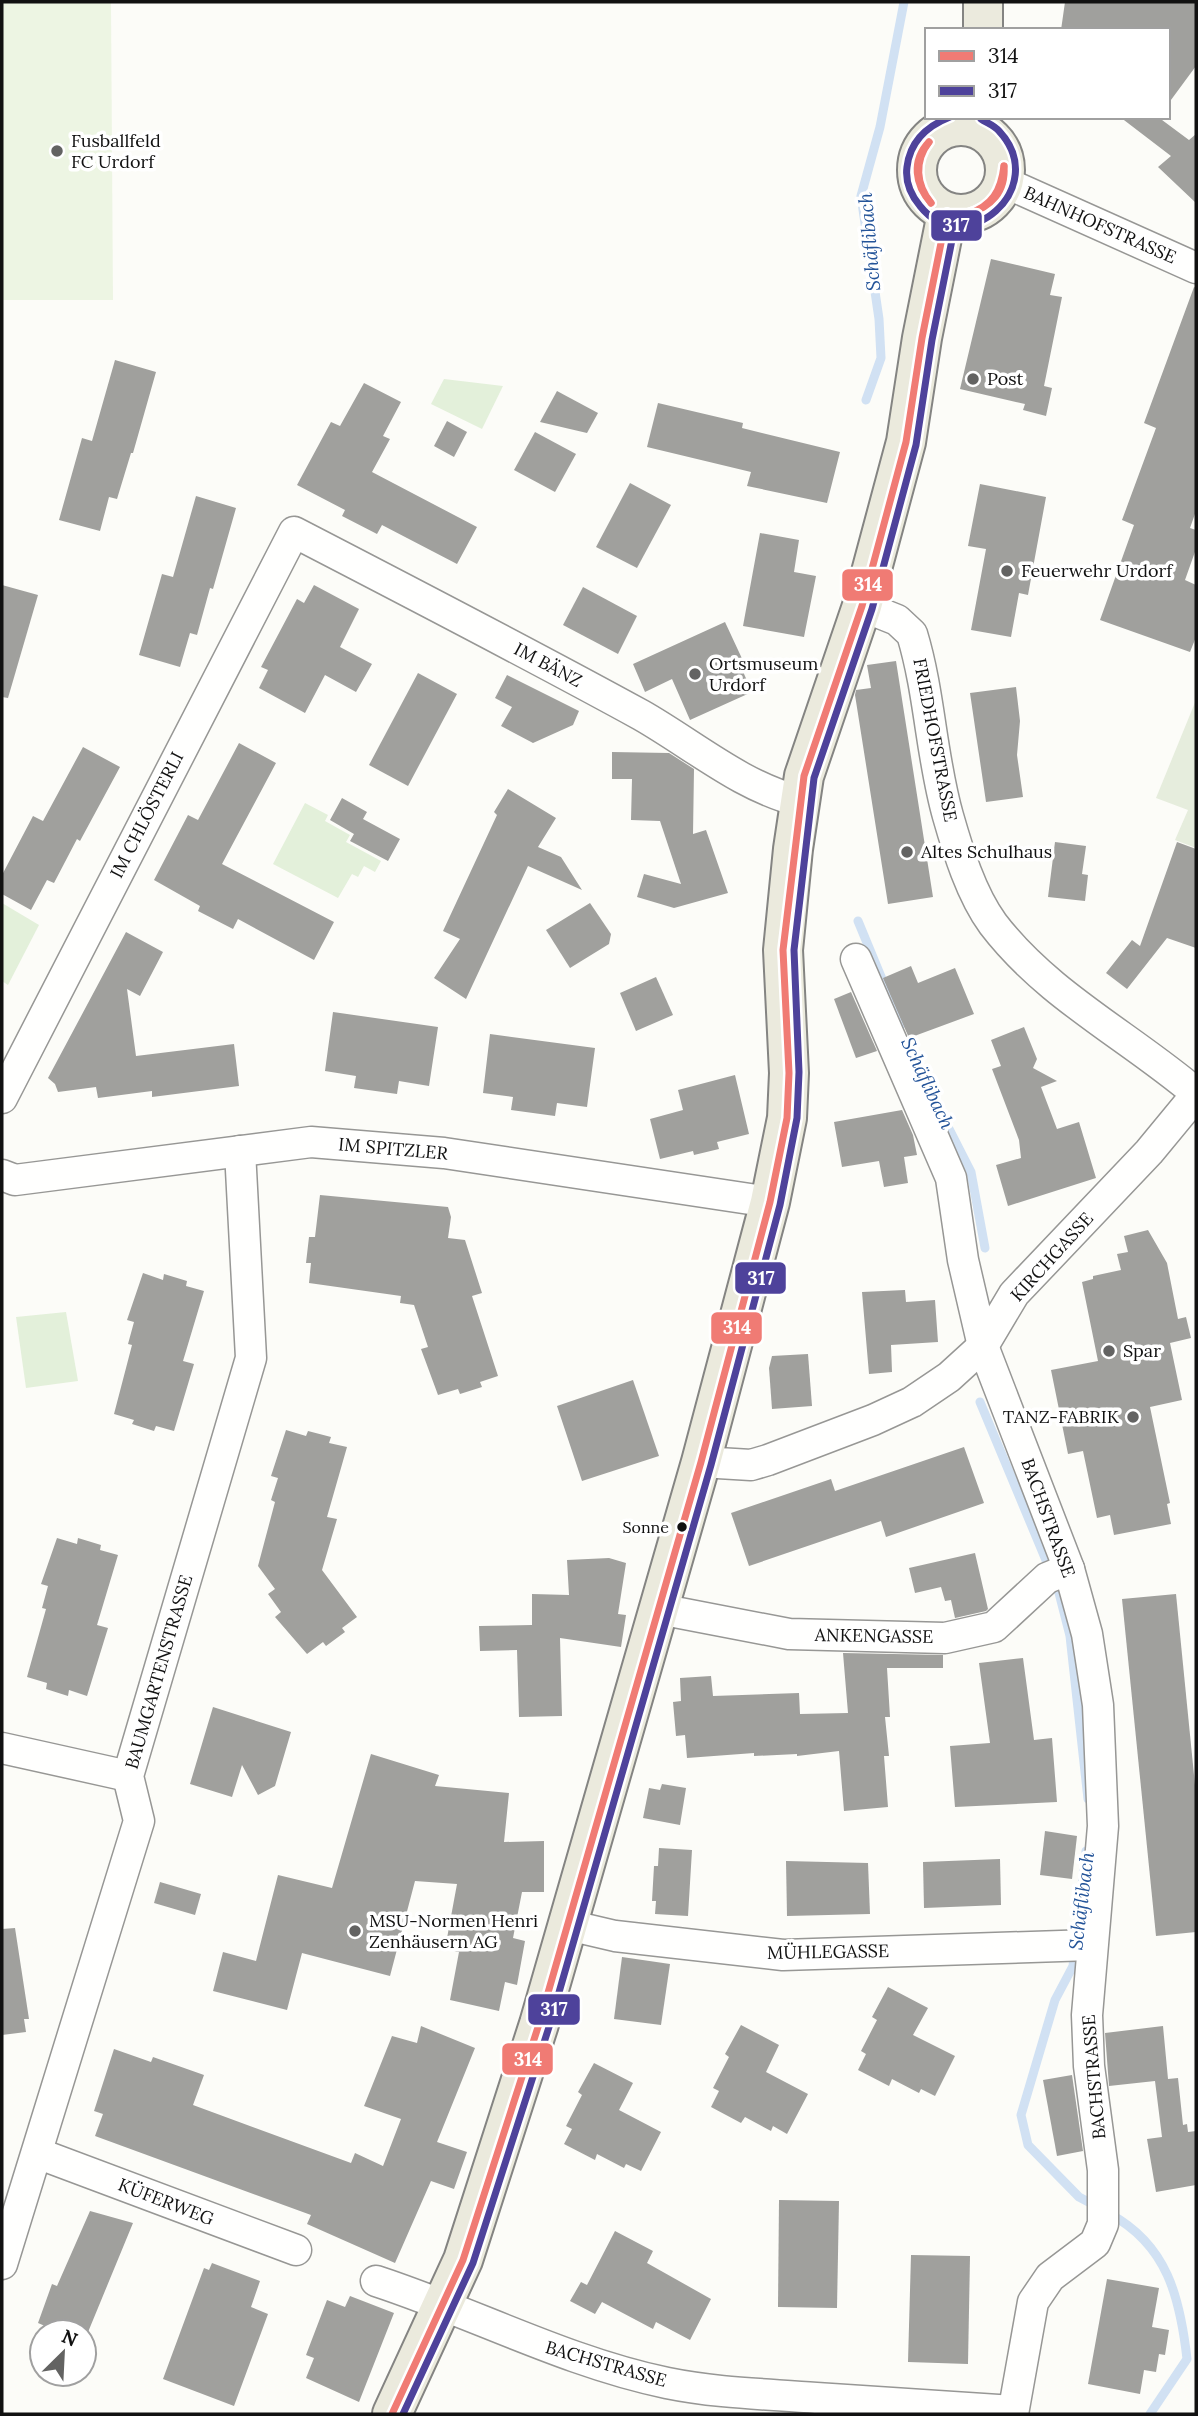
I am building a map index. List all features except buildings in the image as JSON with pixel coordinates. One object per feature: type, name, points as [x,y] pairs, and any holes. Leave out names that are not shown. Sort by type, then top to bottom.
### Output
[{"type":"main road","points":[[983,2],[983,28]]},
{"type":"main road","points":[[976,123],[1002,152],[1005,163],[1004,182],[994,201],[980,211],[964,215],[947,213],[933,205],[923,193],[917,178],[918,161],[923,148],[939,132],[976,123]]},
{"type":"main road","points":[[392,2414],[463,2260],[568,1925],[701,1462],[770,1202],[787,1118],[789,1073],[783,950],[799,801],[808,765],[862,606],[906,442],[922,338],[947,213]]},
{"type":"street","name":"BAHNHOFSTRASSE","points":[[1004,182],[1196,268]]},
{"type":"street","name":"IM BÄNZ","points":[[294,532],[667,730],[760,788],[799,801]]},
{"type":"street","name":"IM CHLÖSTERLI","points":[[2,1098],[294,532]]},
{"type":"street","name":"FRIEDHOFSTRASSE","points":[[862,606],[897,620],[912,634],[948,815],[965,866],[991,922],[1025,961],[1067,998],[1152,1055],[1196,1094]]},
{"type":"street","name":"BACHSTRASSE","points":[[443,2303],[542,2346],[603,2367],[668,2383],[731,2392],[1013,2413],[1033,2302],[1049,2277],[1095,2243],[1103,2210],[1103,2170],[1089,2066],[1087,2015],[1079,1945],[1103,1826],[1102,1766],[1087,1634],[1059,1573],[983,1346],[963,1260],[951,1178],[856,959]]},
{"type":"street","name":"KIRCHGASSE","points":[[701,1462],[751,1465],[873,1420],[912,1402],[949,1377],[983,1346],[1014,1294],[1149,1152],[1196,1094]]},
{"type":"street","name":"IM SPITZLER","points":[[6,1171],[240,1151],[311,1142],[444,1153],[770,1202]]},
{"type":"street","name":"BAUMGARTENSTRASSE","points":[[2,2264],[139,1821],[128,1776],[251,1357],[240,1151]]},
{"type":"street","name":"ANKENGASSE","points":[[659,1609],[789,1634],[945,1638],[994,1627],[1059,1573]]},
{"type":"street","points":[[2,1748],[128,1776]]},
{"type":"street","name":"MÜHLEGASSE","points":[[568,1925],[615,1936],[783,1955],[1079,1945]]},
{"type":"street","name":"KÜFERWEG","points":[[37,2153],[296,2250]]},
{"type":"street","points":[[376,2281],[443,2303]]},
{"type":"green space","name":"Fusballfeld FC Urdorf","points":[[2,2],[111,2],[113,300],[2,300]]},
{"type":"green space","points":[[444,379],[503,386],[482,429],[431,404]]},
{"type":"green space","points":[[1196,700],[1196,848],[1175,840],[1188,810],[1156,798]]},
{"type":"green space","points":[[305,803],[328,815],[325,821],[350,835],[346,842],[381,861],[375,872],[364,866],[358,877],[352,874],[338,898],[273,864]]},
{"type":"green space","points":[[2,903],[39,925],[8,985],[2,981]]},
{"type":"green space","points":[[66,1312],[78,1381],[26,1388],[16,1317]]},
{"type":"waterway","name":"Schäflibach","points":[[866,400],[881,358],[879,319],[861,196],[880,127],[904,2]]},
{"type":"waterway","name":"Schäflibach","points":[[858,921],[901,1025]]},
{"type":"waterway","name":"Schäflibach","points":[[921,1074],[971,1172],[985,1248]]},
{"type":"waterway","name":"Schäflibach","points":[[980,1402],[1058,1589],[1070,1636],[1088,1799]]},
{"type":"waterway","name":"Schäflibach","points":[[1086,1851],[1073,1966],[1055,2000],[1021,2115],[1028,2145],[1079,2197],[1098,2207]]},
{"type":"waterway","name":"Schäflibach","points":[[1110,2214],[1145,2241],[1158,2257],[1175,2294],[1180,2315],[1187,2359],[1150,2414]]},
{"type":"transit line","name":"317","points":[[946,119],[927,130],[916,142],[909,158],[907,178],[911,192],[920,206],[938,221],[958,226],[978,222],[996,211],[1009,195],[1015,175],[1013,153],[999,131],[981,119]]},
{"type":"transit line","name":"314","points":[[929,142],[921,157],[919,173],[922,188],[931,203]]},
{"type":"transit line","name":"314","points":[[929,142],[919,157],[917,173],[921,189],[931,203]]},
{"type":"transit line","name":"314","points":[[968,214],[990,203],[1000,191],[1004,166]]},
{"type":"transit line","name":"314","points":[[968,214],[983,207],[994,196],[1004,166]]},
{"type":"transit line","name":"314","points":[[392,2414],[463,2260],[539,2024],[701,1462],[770,1202],[787,1118],[789,1073],[783,950],[804,776],[862,606],[906,442],[922,338],[947,213]]},
{"type":"transit line","name":"317","points":[[403,2414],[473,2263],[549,2027],[711,1465],[780,1205],[797,1118],[799,1072],[794,950],[814,778],[872,609],[916,445],[932,340],[957,215]]},
{"type":"place","name":"Fusballfeld FC Urdorf","points":[[57,151]]},
{"type":"place","name":"Post","points":[[973,379]]},
{"type":"place","name":"Feuerwehr Urdorf","points":[[1007,571]]},
{"type":"place","name":"Ortsmuseum Urdorf","points":[[695,674]]},
{"type":"place","name":"Altes Schulhaus","points":[[907,852]]},
{"type":"place","name":"Spar","points":[[1109,1351]]},
{"type":"place","name":"TANZ-FABRIK","points":[[1133,1417]]},
{"type":"place","name":"Sonne","points":[[682,1527]]},
{"type":"place","name":"MSU-Normen Henri Zenhäusern AG","points":[[355,1931]]}]
